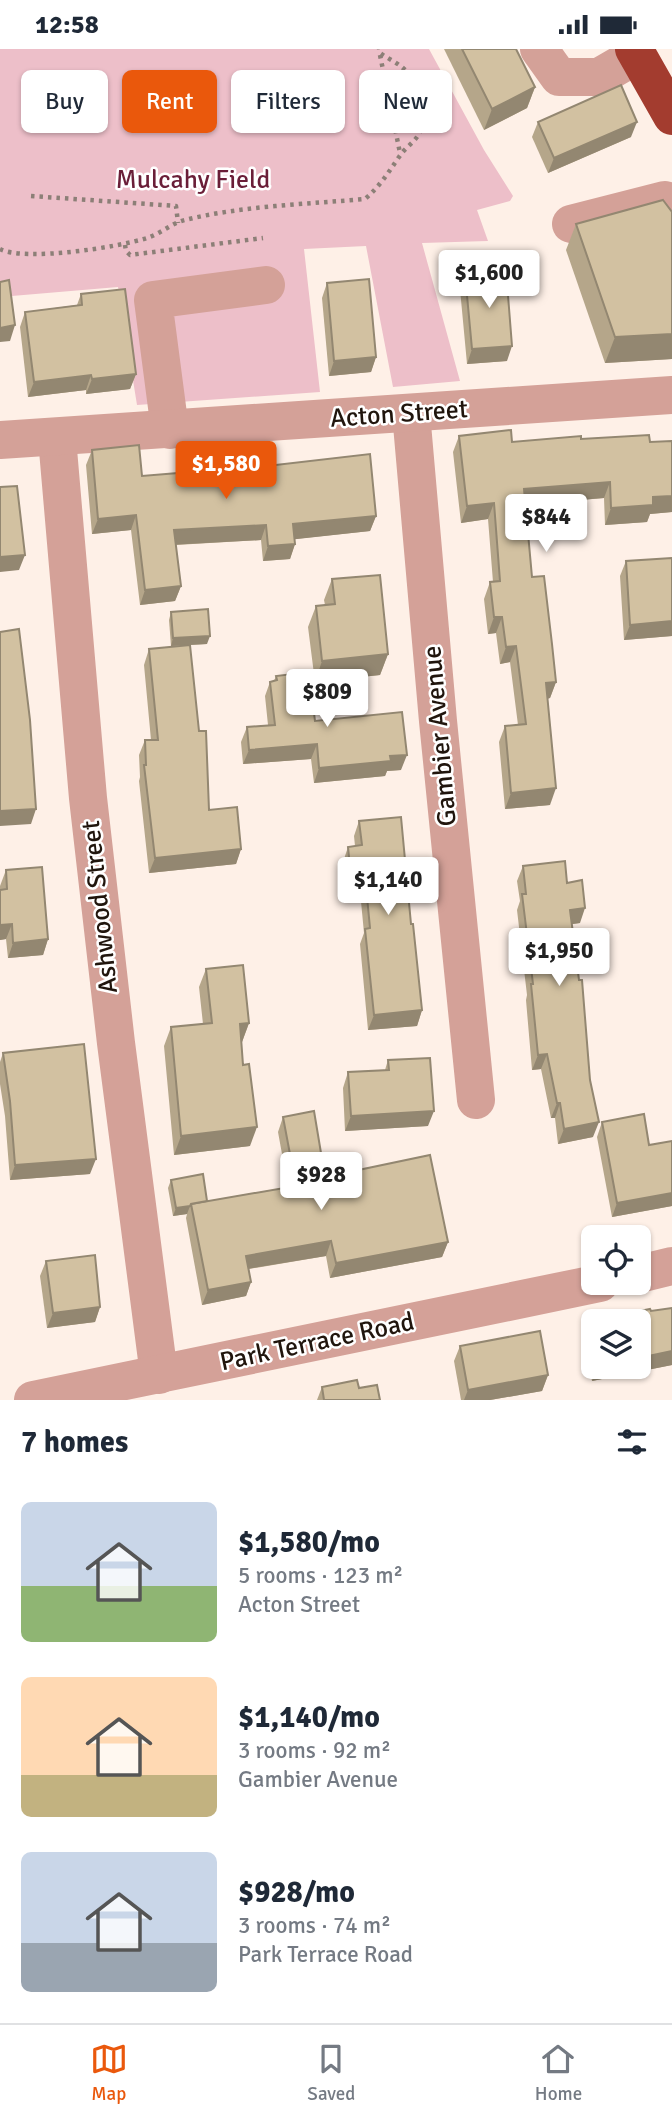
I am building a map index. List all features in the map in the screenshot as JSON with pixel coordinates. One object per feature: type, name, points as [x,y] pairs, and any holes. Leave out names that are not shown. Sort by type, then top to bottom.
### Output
[{"type":"highway","points":[[636,52],[672,116]]},
{"type":"street","points":[[539,49],[559,77],[599,77],[636,52]]},
{"type":"street","points":[[571,224],[670,201]]},
{"type":"street","points":[[170,430],[153,300],[266,285]]},
{"type":"street","name":"Acton Street","points":[[0,440],[672,395]]},
{"type":"street","name":"Gambier Avenue","points":[[411,413],[438,721],[476,1100]]},
{"type":"street","name":"Ashwood Street","points":[[57,438],[88,798],[116,1043],[159,1375]]},
{"type":"street","points":[[651,1271],[672,1266]]},
{"type":"street","name":"Park Terrace Road","points":[[33,1400],[581,1287]]},
{"type":"path","points":[[380,51],[401,153]]},
{"type":"path","points":[[0,249],[16,255],[32,255],[125,245],[151,237],[183,220],[239,211],[365,199],[380,187],[401,153],[417,137],[423,123],[424,108],[420,92],[404,69],[380,51]]},
{"type":"path","points":[[31,196],[176,206],[178,223]]},
{"type":"path","points":[[125,245],[130,255],[263,238]]},
{"type":"green space","name":"Mulcahy Field","points":[[0,49],[429,49],[440,70],[359,70],[359,133],[452,133],[452,91],[513,196],[510,201],[477,210],[488,241],[422,243],[460,381],[393,387],[366,246],[304,249],[320,392],[137,405],[118,287],[0,297]]},
{"type":"building","points":[[462,49],[516,49],[535,87],[492,109]]},
{"type":"building","points":[[621,85],[637,122],[554,158],[538,122]]},
{"type":"building","points":[[663,200],[672,212],[672,334],[615,337],[576,224]]},
{"type":"building","points":[[506,270],[512,346],[472,349],[465,274]]},
{"type":"building","points":[[369,279],[376,357],[334,361],[327,283]]},
{"type":"building","points":[[9,280],[15,325],[0,328],[0,282]]},
{"type":"building","points":[[125,289],[136,374],[92,379],[91,375],[34,382],[25,312],[82,305],[81,294]]},
{"type":"building","points":[[511,430],[512,442],[581,436],[581,439],[649,435],[650,442],[672,441],[672,496],[653,497],[653,505],[611,508],[610,482],[524,489],[532,577],[544,576],[552,644],[556,682],[546,683],[556,788],[511,793],[505,726],[526,724],[516,646],[506,647],[502,617],[494,617],[490,582],[500,581],[494,503],[467,506],[459,436]]},
{"type":"building","points":[[139,445],[142,476],[190,472],[190,465],[222,463],[223,471],[370,454],[376,516],[293,524],[295,544],[268,546],[266,525],[174,530],[181,586],[145,590],[136,515],[98,519],[92,450]]},
{"type":"building","points":[[17,486],[25,555],[0,557],[0,487]]},
{"type":"building","points":[[672,558],[672,621],[630,625],[626,561]]},
{"type":"building","points":[[380,575],[388,654],[322,661],[316,606],[335,604],[332,579]]},
{"type":"building","points":[[208,609],[210,636],[173,638],[171,612]]},
{"type":"building","points":[[19,629],[30,720],[36,809],[0,811],[0,632]]},
{"type":"building","points":[[190,645],[199,731],[206,731],[209,810],[237,807],[241,849],[155,858],[144,765],[145,740],[158,740],[149,649]]},
{"type":"building","points":[[309,672],[315,721],[402,712],[407,755],[390,756],[391,761],[319,768],[317,744],[249,750],[247,727],[275,725],[270,682],[277,680],[276,676]]},
{"type":"building","points":[[401,817],[422,1010],[374,1015],[365,929],[370,928],[365,876],[351,877],[348,847],[362,845],[359,821]]},
{"type":"building","points":[[565,861],[567,883],[582,880],[585,908],[570,910],[579,980],[582,980],[590,1080],[599,1122],[564,1129],[547,1054],[538,1055],[522,894],[526,894],[523,866]]},
{"type":"building","points":[[42,867],[48,939],[13,943],[12,924],[0,925],[0,890],[7,889],[6,870]]},
{"type":"building","points":[[243,965],[249,1023],[240,1024],[243,1065],[249,1064],[257,1127],[181,1136],[171,1027],[212,1023],[206,969]]},
{"type":"building","points":[[84,1044],[96,1159],[15,1165],[3,1053]]},
{"type":"building","points":[[430,1058],[434,1111],[351,1116],[348,1072],[389,1070],[388,1060]]},
{"type":"building","points":[[314,1111],[325,1177],[430,1155],[448,1242],[336,1263],[331,1241],[246,1256],[251,1282],[208,1290],[191,1204],[296,1186],[283,1117]]},
{"type":"building","points":[[644,1114],[649,1145],[672,1141],[672,1193],[617,1203],[602,1122]]},
{"type":"building","points":[[203,1174],[207,1201],[176,1208],[171,1180]]},
{"type":"building","points":[[95,1255],[100,1307],[53,1313],[46,1261]]},
{"type":"building","points":[[672,1308],[672,1351],[651,1355],[651,1311]]},
{"type":"building","points":[[540,1331],[548,1375],[468,1390],[460,1346]]},
{"type":"building","points":[[357,1380],[359,1388],[377,1385],[380,1400],[324,1400],[322,1387]]}]
